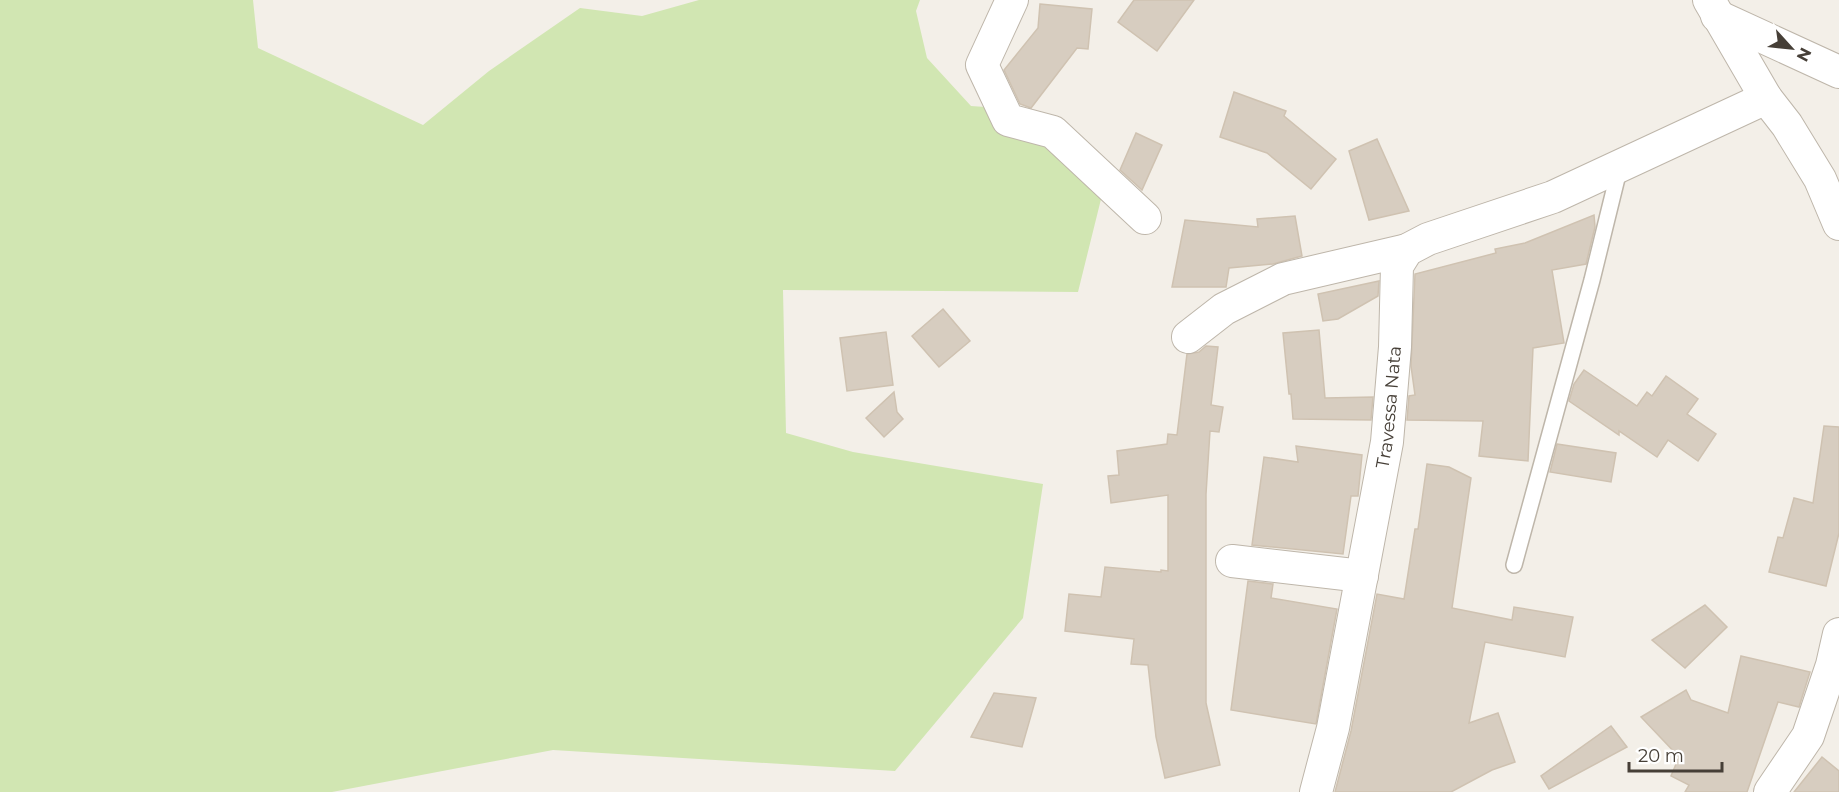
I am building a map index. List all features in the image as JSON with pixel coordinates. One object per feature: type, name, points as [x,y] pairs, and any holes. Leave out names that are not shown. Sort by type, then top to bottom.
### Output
[{"type":"street","points":[[1012,0],[982,65],[1008,120],[1053,132],[1144,218]]},
{"type":"street","points":[[1713,8],[1839,72]]},
{"type":"street","points":[[1713,8],[1766,98],[1787,125],[1820,179],[1839,224]]},
{"type":"street","points":[[1188,337],[1224,309],[1283,279],[1407,250],[1428,239],[1553,197],[1766,98]]},
{"type":"street","name":"Travessa Nata","points":[[1316,792],[1334,728],[1387,442],[1395,347],[1397,266],[1407,250]]},
{"type":"street","points":[[1232,561],[1362,576]]},
{"type":"street","points":[[1770,792],[1808,736],[1832,665],[1839,634]]},
{"type":"lane","points":[[1514,565],[1592,280],[1620,166]]},
{"type":"green space","points":[[0,0],[253,0],[258,48],[423,125],[489,71],[580,8],[642,16],[699,0],[920,0],[916,11],[927,58],[971,106],[1029,110],[1105,183],[1078,292],[783,290],[786,433],[853,452],[1043,484],[1023,618],[895,771],[553,750],[332,792],[0,792]]},
{"type":"building","points":[[1134,0],[1194,0],[1157,51],[1118,22]]},
{"type":"building","points":[[1040,4],[1092,9],[1088,49],[1077,48],[1031,108],[1020,104],[1004,70],[1038,28]]},
{"type":"building","points":[[1234,92],[1286,111],[1284,116],[1336,159],[1311,189],[1267,153],[1220,137]]},
{"type":"building","points":[[1136,133],[1162,145],[1142,190],[1120,170]]},
{"type":"building","points":[[1377,139],[1409,211],[1369,220],[1349,151]]},
{"type":"building","points":[[1594,215],[1595,227],[1586,264],[1552,270],[1564,343],[1533,348],[1528,461],[1479,456],[1483,421],[1407,420],[1409,396],[1415,395],[1411,366],[1415,274],[1496,253],[1495,249],[1525,243]]},
{"type":"building","points":[[1295,216],[1302,256],[1273,264],[1229,268],[1226,287],[1172,287],[1185,220],[1258,227],[1257,219]]},
{"type":"building","points":[[1379,281],[1378,296],[1338,319],[1323,321],[1318,294]]},
{"type":"building","points":[[943,309],[970,341],[939,367],[912,336]]},
{"type":"building","points":[[1319,330],[1325,398],[1373,397],[1371,420],[1293,419],[1283,333]]},
{"type":"building","points":[[886,332],[893,385],[847,391],[840,338]]},
{"type":"building","points":[[1206,346],[1218,347],[1211,405],[1223,407],[1219,432],[1210,431],[1206,494],[1206,703],[1220,765],[1165,778],[1156,737],[1148,665],[1131,664],[1134,639],[1065,631],[1069,594],[1101,597],[1105,567],[1168,571],[1168,495],[1111,503],[1108,476],[1119,475],[1117,451],[1167,444],[1168,434],[1177,435],[1187,354],[1199,352]]},
{"type":"building","points":[[1584,370],[1637,406],[1647,392],[1652,396],[1666,376],[1698,399],[1687,414],[1716,434],[1698,461],[1668,440],[1657,457],[1619,431],[1619,435],[1569,401],[1574,384]]},
{"type":"building","points":[[894,392],[897,412],[903,419],[884,437],[866,418]]},
{"type":"building","points":[[1824,426],[1839,427],[1839,533],[1826,586],[1769,572],[1778,537],[1783,538],[1794,498],[1813,503]]},
{"type":"building","points":[[1557,444],[1616,453],[1611,482],[1550,472]]},
{"type":"building","points":[[1296,446],[1362,455],[1358,496],[1351,496],[1343,554],[1252,545],[1264,457],[1298,462]]},
{"type":"building","points":[[1427,464],[1449,467],[1471,478],[1452,608],[1512,620],[1514,607],[1573,617],[1565,657],[1485,642],[1469,723],[1498,713],[1515,762],[1492,770],[1451,792],[1335,792],[1351,731],[1377,594],[1404,599],[1415,529],[1418,529]]},
{"type":"building","points":[[1248,581],[1273,584],[1271,598],[1337,609],[1316,724],[1231,710]]},
{"type":"building","points":[[1705,605],[1727,627],[1685,668],[1652,640]]},
{"type":"building","points":[[1741,656],[1810,672],[1799,707],[1778,702],[1747,792],[1685,792],[1689,785],[1671,776],[1679,757],[1641,717],[1686,690],[1691,700],[1728,713]]},
{"type":"building","points":[[994,693],[1036,698],[1022,747],[971,737]]},
{"type":"building","points":[[1611,726],[1627,747],[1549,789],[1541,776]]},
{"type":"building","points":[[1822,757],[1839,771],[1839,792],[1794,792]]}]
